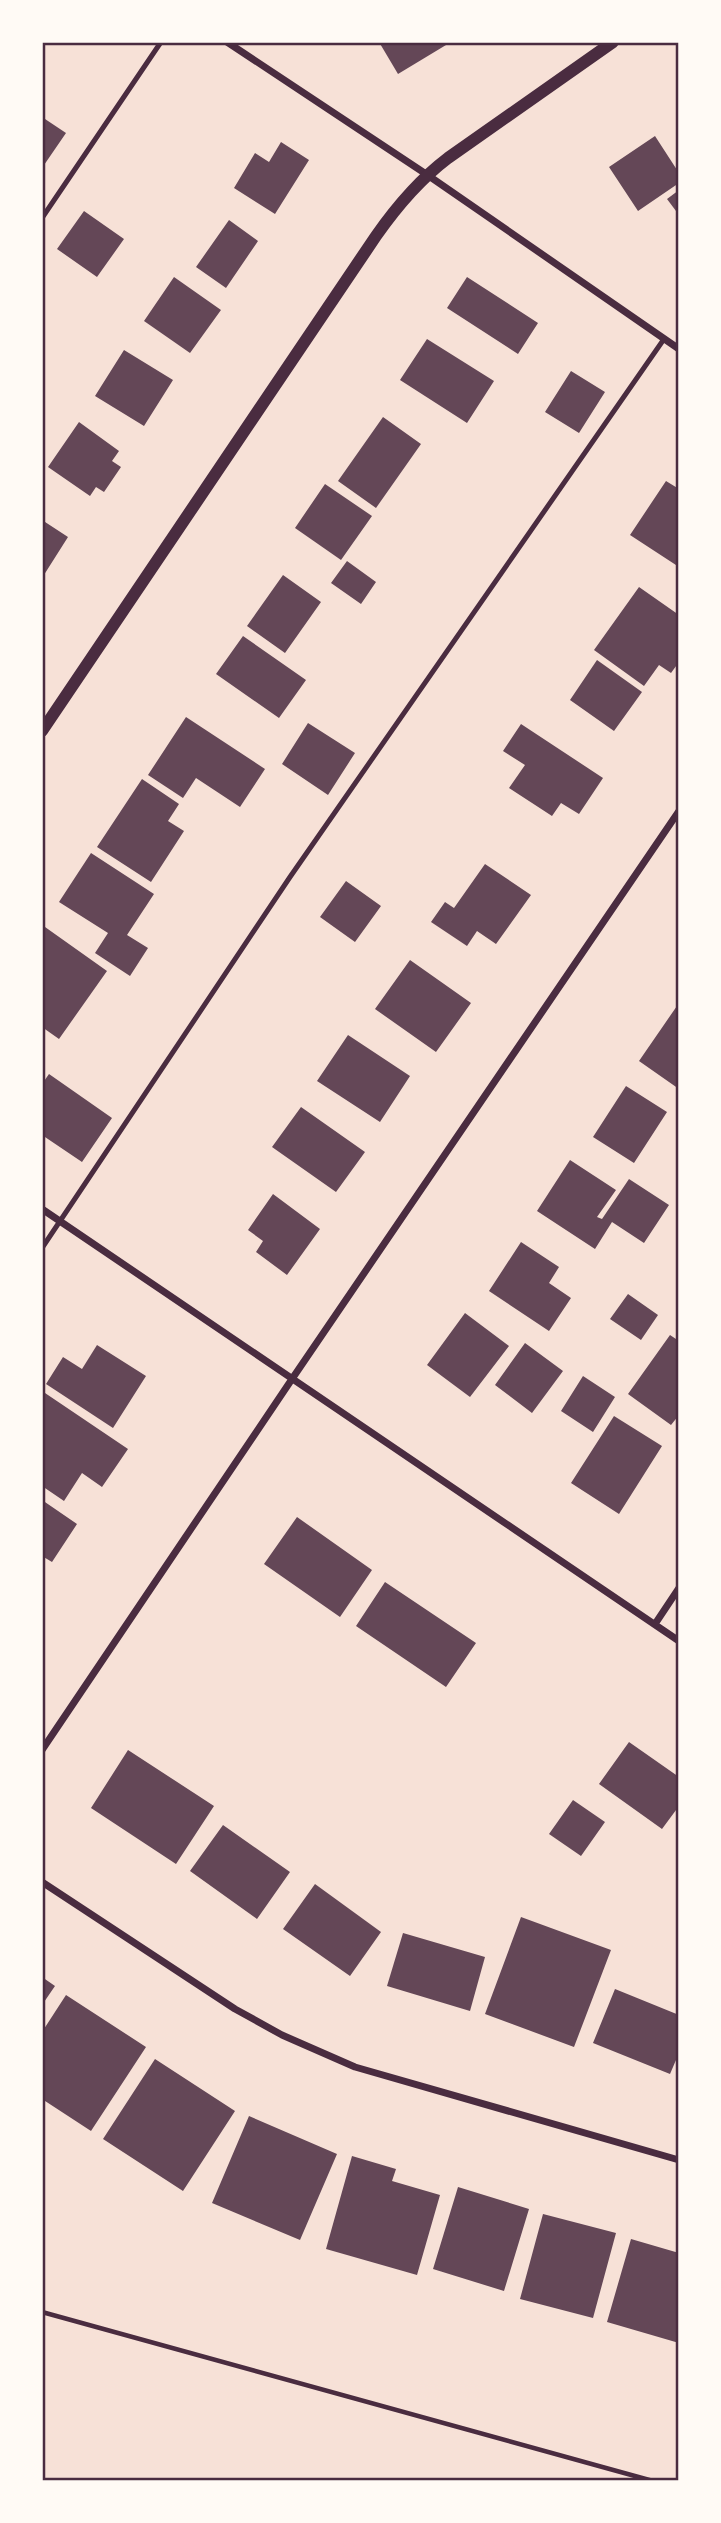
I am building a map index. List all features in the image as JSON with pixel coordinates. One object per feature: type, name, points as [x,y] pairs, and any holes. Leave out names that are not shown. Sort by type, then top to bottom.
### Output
[{"type":"street","points":[[227,42],[426,174],[679,349]]},
{"type":"street","points":[[42,731],[403,199],[426,174],[613,42]]},
{"type":"street","points":[[42,1750],[679,811]]},
{"type":"street","points":[[42,1209],[679,1641]]},
{"type":"street","points":[[655,1624],[679,1588]]},
{"type":"street","points":[[42,1882],[235,2009],[282,2035],[355,2067],[679,2160]]},
{"type":"lane","points":[[42,218],[161,42]]},
{"type":"lane","points":[[42,1248],[290,877],[664,339]]},
{"type":"path","points":[[42,2312],[653,2481]]},
{"type":"building","points":[[379,42],[451,42],[398,74]]},
{"type":"building","points":[[42,117],[66,133],[42,168]]},
{"type":"building","points":[[655,136],[679,173],[679,183],[638,211],[609,167]]},
{"type":"building","points":[[281,142],[309,160],[275,214],[234,188],[255,153],[269,162]]},
{"type":"building","points":[[679,190],[679,215],[667,199]]},
{"type":"building","points":[[84,211],[124,239],[97,277],[57,249]]},
{"type":"building","points":[[229,220],[258,241],[226,288],[196,267]]},
{"type":"building","points":[[174,277],[221,310],[190,353],[144,321]]},
{"type":"building","points":[[467,277],[538,323],[518,354],[447,308]]},
{"type":"building","points":[[427,339],[494,381],[467,423],[400,380]]},
{"type":"building","points":[[124,350],[173,380],[144,426],[95,396]]},
{"type":"building","points":[[571,371],[605,392],[579,433],[545,412]]},
{"type":"building","points":[[383,417],[421,444],[376,508],[338,481]]},
{"type":"building","points":[[79,422],[119,451],[112,461],[121,467],[104,492],[96,487],[90,496],[48,467]]},
{"type":"building","points":[[666,481],[679,489],[679,567],[630,535]]},
{"type":"building","points":[[325,484],[372,516],[341,560],[295,528]]},
{"type":"building","points":[[42,520],[68,537],[42,578]]},
{"type":"building","points":[[347,561],[376,582],[361,604],[331,583]]},
{"type":"building","points":[[283,575],[321,602],[285,653],[247,626]]},
{"type":"building","points":[[639,587],[679,615],[679,662],[671,673],[659,665],[644,686],[594,650]]},
{"type":"building","points":[[243,636],[306,680],[279,718],[216,674]]},
{"type":"building","points":[[597,660],[642,692],[614,731],[570,700]]},
{"type":"building","points":[[186,717],[265,769],[240,807],[196,778],[183,798],[148,775]]},
{"type":"building","points":[[308,723],[355,753],[328,795],[282,764]]},
{"type":"building","points":[[521,724],[603,778],[579,814],[561,803],[552,816],[509,788],[525,765],[503,751]]},
{"type":"building","points":[[142,779],[179,804],[168,821],[184,831],[151,882],[97,847]]},
{"type":"building","points":[[91,853],[154,894],[127,935],[148,948],[130,976],[95,953],[108,933],[59,902]]},
{"type":"building","points":[[485,864],[531,895],[496,944],[477,931],[467,946],[431,922],[445,902],[454,908]]},
{"type":"building","points":[[346,881],[381,906],[355,942],[320,917]]},
{"type":"building","points":[[45,927],[107,971],[59,1039],[42,1027],[42,931]]},
{"type":"building","points":[[410,960],[471,1003],[436,1052],[375,1009]]},
{"type":"building","points":[[679,1003],[679,1089],[639,1061]]},
{"type":"building","points":[[348,1035],[410,1076],[380,1122],[317,1081]]},
{"type":"building","points":[[49,1074],[112,1118],[82,1162],[42,1135],[42,1084]]},
{"type":"building","points":[[626,1086],[667,1112],[634,1163],[593,1137]]},
{"type":"building","points":[[301,1107],[365,1152],[336,1192],[272,1147]]},
{"type":"building","points":[[570,1160],[616,1190],[597,1217],[602,1219],[629,1179],[669,1205],[644,1243],[612,1222],[595,1249],[537,1211]]},
{"type":"building","points":[[273,1194],[320,1229],[287,1275],[256,1252],[263,1241],[248,1230]]},
{"type":"building","points":[[521,1242],[559,1267],[549,1283],[571,1298],[549,1331],[489,1291]]},
{"type":"building","points":[[628,1294],[658,1315],[641,1340],[610,1319]]},
{"type":"building","points":[[465,1313],[509,1346],[470,1397],[427,1365]]},
{"type":"building","points":[[670,1335],[679,1341],[679,1415],[671,1425],[628,1394]]},
{"type":"building","points":[[525,1343],[563,1371],[532,1413],[495,1385]]},
{"type":"building","points":[[97,1345],[146,1376],[113,1428],[46,1384],[63,1357],[82,1369]]},
{"type":"building","points":[[583,1376],[615,1397],[593,1432],[561,1411]]},
{"type":"building","points":[[45,1393],[128,1449],[102,1487],[82,1473],[64,1501],[42,1486],[42,1397]]},
{"type":"building","points":[[614,1416],[662,1446],[619,1514],[571,1483]]},
{"type":"building","points":[[42,1500],[77,1524],[52,1562],[42,1556]]},
{"type":"building","points":[[297,1517],[372,1570],[340,1617],[264,1564]]},
{"type":"building","points":[[385,1582],[476,1643],[446,1687],[356,1626]]},
{"type":"building","points":[[629,1742],[679,1777],[679,1806],[662,1829],[599,1784]]},
{"type":"building","points":[[128,1750],[214,1806],[176,1864],[91,1808]]},
{"type":"building","points":[[573,1800],[605,1822],[581,1856],[549,1834]]},
{"type":"building","points":[[223,1825],[290,1872],[257,1919],[190,1871]]},
{"type":"building","points":[[315,1884],[381,1932],[350,1976],[283,1929]]},
{"type":"building","points":[[521,1917],[611,1950],[574,2047],[485,2014]]},
{"type":"building","points":[[403,1933],[485,1957],[470,2011],[387,1986]]},
{"type":"building","points":[[42,1977],[55,1986],[42,2005]]},
{"type":"building","points":[[615,1989],[679,2015],[679,2053],[670,2074],[593,2043]]},
{"type":"building","points":[[66,1995],[146,2047],[91,2131],[42,2099],[42,2032]]},
{"type":"building","points":[[155,2059],[235,2111],[183,2191],[103,2139]]},
{"type":"building","points":[[249,2116],[337,2154],[300,2240],[212,2203]]},
{"type":"building","points":[[352,2156],[396,2169],[392,2181],[440,2195],[417,2275],[326,2249]]},
{"type":"building","points":[[458,2187],[529,2209],[504,2291],[433,2269]]},
{"type":"building","points":[[543,2214],[616,2233],[593,2318],[520,2299]]},
{"type":"building","points":[[631,2239],[679,2253],[679,2343],[607,2322]]}]
